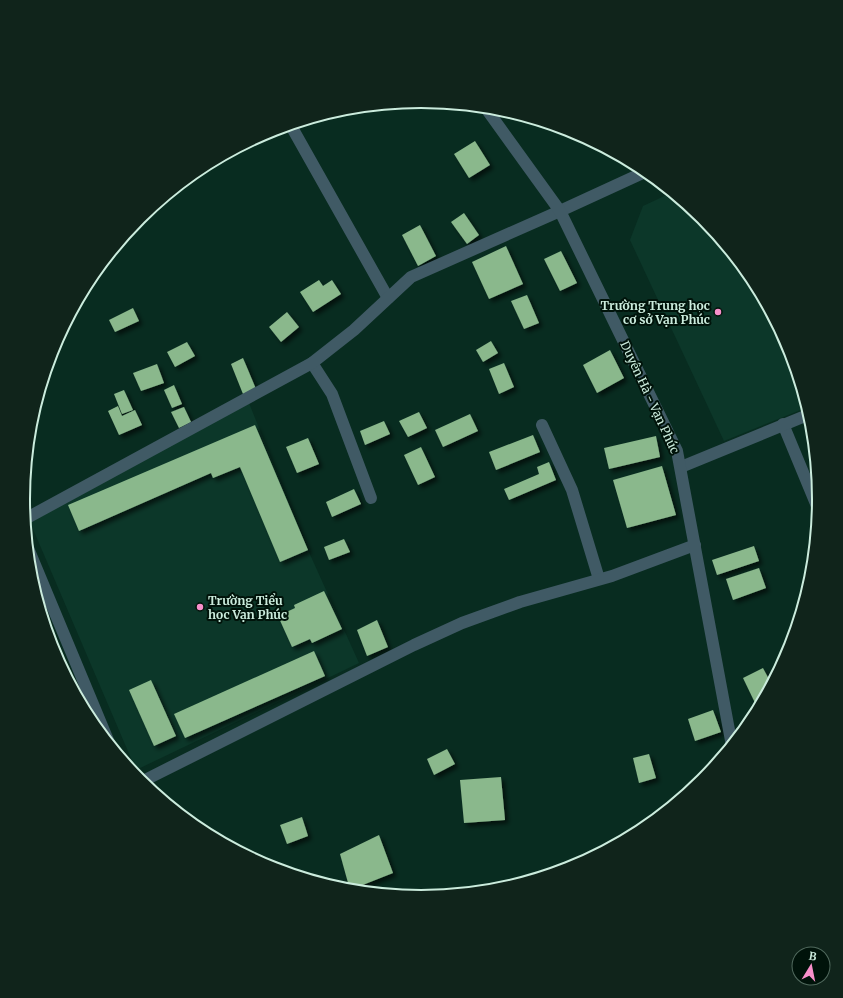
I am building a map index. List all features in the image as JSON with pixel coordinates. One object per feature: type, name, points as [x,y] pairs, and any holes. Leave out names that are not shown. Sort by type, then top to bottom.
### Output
[{"type":"street","name":"Duyên Hà - Vạn Phúc","points":[[490,114],[560,211],[677,451],[731,739]]},
{"type":"street","points":[[293,129],[388,298]]},
{"type":"street","points":[[31,516],[312,363],[354,330],[411,277],[640,174]]},
{"type":"street","points":[[312,363],[332,394],[371,498]]},
{"type":"street","points":[[681,467],[804,416]]},
{"type":"street","points":[[783,424],[813,496]]},
{"type":"street","points":[[542,425],[572,490],[599,579]]},
{"type":"street","points":[[148,779],[414,645],[462,623],[520,602],[599,579],[695,545]]},
{"type":"street","points":[[37,569],[101,724]]},
{"type":"shaded area","name":"Trường Trung học cơ sở Vạn Phúc","points":[[668,194],[698,222],[732,261],[761,303],[773,326],[792,373],[802,409],[724,441],[630,240],[643,206]]},
{"type":"shaded area","name":"Trường Tiểu học Vạn Phúc","points":[[249,403],[308,550],[359,663],[138,769],[133,764],[31,522]]},
{"type":"building","points":[[475,141],[490,165],[469,178],[454,154]]},
{"type":"building","points":[[464,213],[479,235],[467,244],[451,222]]},
{"type":"building","points":[[420,225],[436,256],[418,266],[402,235]]},
{"type":"building","points":[[506,246],[523,284],[489,299],[472,262]]},
{"type":"building","points":[[561,251],[577,283],[560,291],[544,259]]},
{"type":"building","points":[[319,280],[323,286],[332,280],[341,294],[313,312],[300,292]]},
{"type":"building","points":[[527,295],[539,323],[524,329],[511,301]]},
{"type":"building","points":[[133,308],[139,321],[115,332],[109,320]]},
{"type":"building","points":[[287,312],[299,327],[281,342],[269,327]]},
{"type":"building","points":[[491,341],[498,353],[483,362],[476,350]]},
{"type":"building","points":[[187,342],[195,356],[175,367],[167,352]]},
{"type":"building","points":[[610,350],[624,378],[597,393],[583,365]]},
{"type":"building","points":[[243,358],[256,389],[243,394],[231,364]]},
{"type":"building","points":[[504,363],[514,387],[499,394],[489,369]]},
{"type":"building","points":[[157,364],[164,383],[141,391],[133,373]]},
{"type":"building","points":[[174,385],[182,404],[172,408],[164,390]]},
{"type":"building","points":[[124,390],[133,410],[122,414],[114,394]]},
{"type":"building","points":[[118,406],[122,416],[135,410],[142,425],[119,435],[108,411]]},
{"type":"building","points":[[184,407],[191,422],[179,428],[171,412]]},
{"type":"building","points":[[419,412],[427,428],[408,437],[399,421]]},
{"type":"building","points":[[470,414],[478,431],[443,447],[435,430]]},
{"type":"building","points":[[384,421],[390,434],[365,445],[360,431]]},
{"type":"building","points":[[255,425],[308,550],[280,562],[240,467],[213,478],[211,473],[79,531],[68,505]]},
{"type":"building","points":[[533,435],[540,452],[496,470],[489,452]]},
{"type":"building","points":[[656,436],[660,457],[609,469],[604,448]]},
{"type":"building","points":[[308,438],[319,464],[297,473],[286,447]]},
{"type":"building","points":[[421,447],[435,477],[418,485],[404,455]]},
{"type":"building","points":[[549,462],[556,480],[509,500],[504,489],[539,474],[537,467]]},
{"type":"building","points":[[662,466],[676,515],[627,528],[613,480]]},
{"type":"building","points":[[354,489],[361,504],[332,517],[326,502]]},
{"type":"building","points":[[344,539],[350,552],[329,560],[324,547]]},
{"type":"building","points":[[754,546],[759,561],[717,575],[712,560]]},
{"type":"building","points":[[759,568],[766,588],[733,600],[726,579]]},
{"type":"building","points":[[324,591],[342,629],[312,643],[310,639],[292,647],[278,616],[295,608],[294,605]]},
{"type":"building","points":[[377,620],[388,647],[367,656],[357,630]]},
{"type":"building","points":[[314,651],[325,676],[185,738],[174,714]]},
{"type":"building","points":[[763,668],[769,679],[755,704],[743,678]]},
{"type":"building","points":[[151,680],[176,736],[154,746],[129,690]]},
{"type":"building","points":[[713,710],[721,732],[695,741],[688,719]]},
{"type":"building","points":[[447,749],[455,764],[434,775],[427,759]]},
{"type":"building","points":[[649,754],[656,778],[639,783],[633,758]]},
{"type":"building","points":[[501,777],[505,820],[464,823],[460,780]]},
{"type":"building","points":[[302,817],[308,836],[287,844],[280,825]]},
{"type":"building","points":[[379,835],[393,873],[361,886],[348,884],[340,854]]},
{"type":"place","name":"Trường Trung học cơ sở Vạn Phúc","points":[[718,312]]},
{"type":"place","name":"Trường Tiểu học Vạn Phúc","points":[[200,607]]}]
